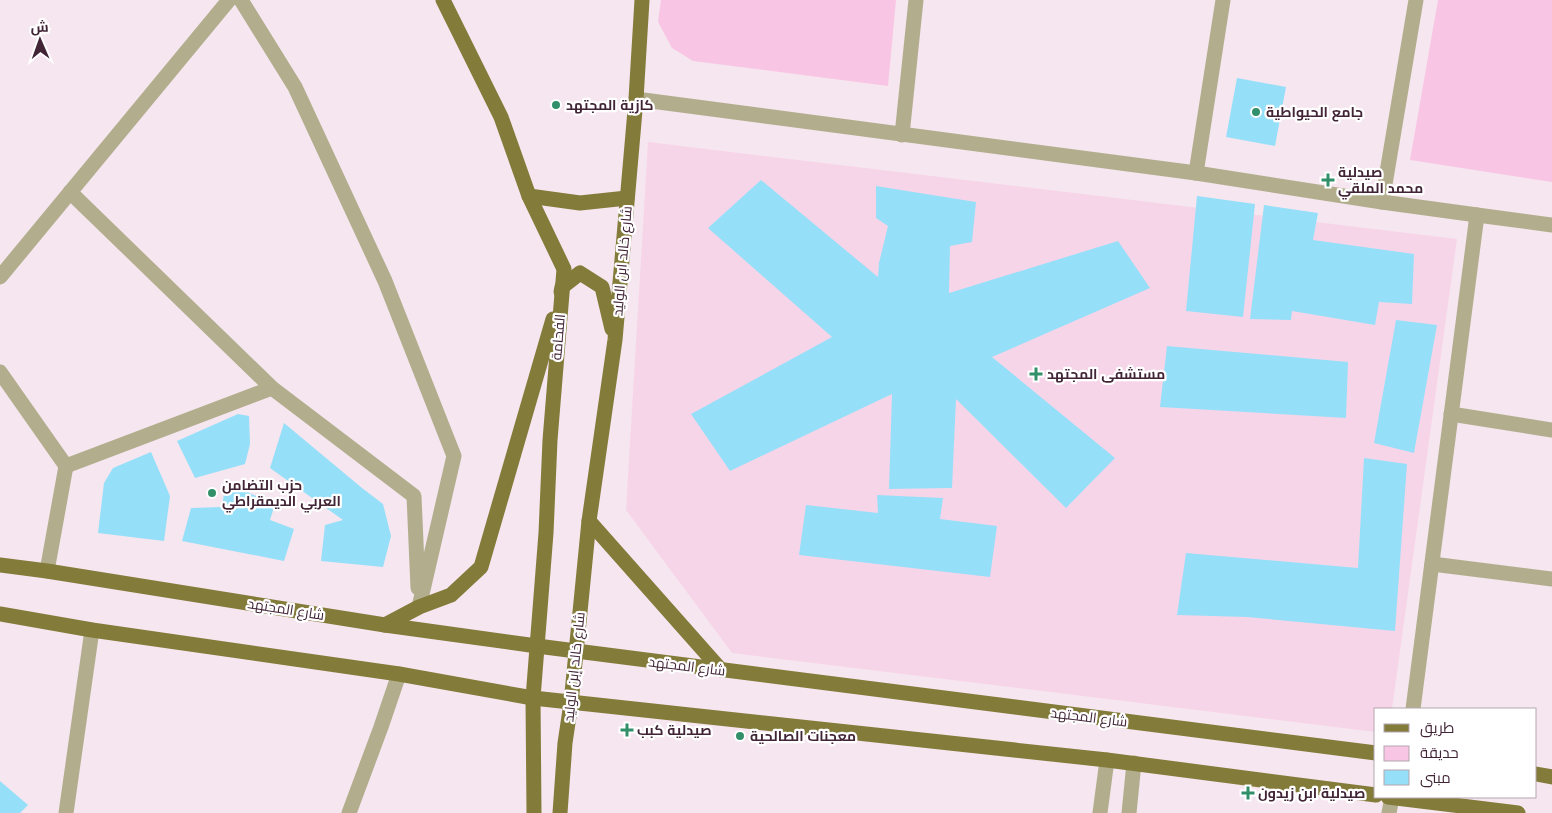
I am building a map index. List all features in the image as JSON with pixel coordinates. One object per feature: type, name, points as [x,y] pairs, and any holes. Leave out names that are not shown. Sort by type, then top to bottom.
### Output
[{"type":"main road","name":"الفحامة","points":[[443,0],[501,117],[529,196],[564,269],[550,440],[546,533],[533,698]]},
{"type":"main road","name":"شارع خالد ابن الوليد","points":[[589,521],[615,340],[636,99],[642,0]]},
{"type":"main road","points":[[529,196],[580,203],[627,198]]},
{"type":"main road","points":[[385,625],[419,607],[451,595],[481,567],[562,287],[580,273],[602,287],[615,340]]},
{"type":"main road","points":[[589,521],[721,670]]},
{"type":"main road","name":"شارع خالد إبن الوليد","points":[[560,813],[565,743],[571,702],[589,521]]},
{"type":"main road","name":"شارع المجتهد","points":[[0,565],[385,625],[537,646],[1374,753]]},
{"type":"main road","points":[[0,614],[92,630],[398,674],[533,698],[1108,760],[1374,795]]},
{"type":"main road","points":[[533,698],[534,813]]},
{"type":"main road","points":[[1537,774],[1552,776]]},
{"type":"main road","points":[[1398,798],[1518,813]]},
{"type":"street","points":[[0,277],[229,0]]},
{"type":"street","points":[[241,0],[295,87],[385,281],[454,456],[419,607]]},
{"type":"street","points":[[902,135],[916,0]]},
{"type":"street","points":[[1196,173],[1223,0]]},
{"type":"street","points":[[1382,202],[1416,0]]},
{"type":"street","points":[[636,99],[1196,173],[1382,202],[1552,225]]},
{"type":"street","points":[[70,192],[272,388],[414,496],[419,607]]},
{"type":"street","points":[[1413,708],[1477,215]]},
{"type":"street","points":[[0,372],[66,466],[47,571]]},
{"type":"street","points":[[66,466],[272,388]]},
{"type":"street","points":[[1451,414],[1552,430]]},
{"type":"street","points":[[1432,564],[1552,579]]},
{"type":"street","points":[[66,813],[92,630]]},
{"type":"street","points":[[349,813],[381,727],[398,674]]},
{"type":"street","points":[[1100,813],[1108,760]]},
{"type":"street","points":[[1129,813],[1134,763]]},
{"type":"street","points":[[1389,813],[1390,798]]},
{"type":"shaded area","name":"مستشفى المجتهد","points":[[648,142],[1457,239],[1392,708],[1374,708],[1374,732],[732,653],[626,510]]},
{"type":"green space","points":[[661,0],[896,0],[888,86],[693,61],[672,48],[658,22]]},
{"type":"green space","points":[[1438,0],[1552,0],[1552,182],[1410,160]]},
{"type":"building","name":"جامع الحيواطية","points":[[1237,78],[1286,87],[1275,146],[1226,137]]},
{"type":"building","points":[[761,180],[878,277],[879,263],[888,226],[876,218],[876,186],[976,202],[972,242],[950,246],[949,293],[1118,241],[1150,288],[992,357],[1115,458],[1066,508],[956,399],[952,488],[889,489],[892,394],[730,471],[691,414],[832,337],[708,228]]},
{"type":"building","points":[[1197,196],[1255,204],[1243,317],[1186,311]]},
{"type":"building","points":[[1264,205],[1318,213],[1313,240],[1414,254],[1412,304],[1379,302],[1375,325],[1292,311],[1291,320],[1250,319]]},
{"type":"building","points":[[1396,320],[1437,325],[1414,453],[1374,443]]},
{"type":"building","points":[[1167,346],[1348,362],[1346,418],[1160,407]]},
{"type":"building","points":[[238,414],[249,416],[250,444],[245,464],[195,478],[177,441]]},
{"type":"building","points":[[284,423],[383,504],[391,536],[383,567],[321,561],[325,525],[343,520],[270,468]]},
{"type":"building","points":[[151,452],[170,496],[164,541],[98,533],[104,483],[113,468]]},
{"type":"building","points":[[1364,458],[1407,464],[1395,631],[1247,617],[1177,615],[1186,553],[1358,568]]},
{"type":"building","points":[[250,482],[249,493],[275,504],[270,520],[294,529],[284,561],[182,541],[191,508],[222,507],[224,494]]},
{"type":"building","points":[[877,495],[943,498],[940,519],[997,526],[990,577],[799,555],[806,505],[878,513]]},
{"type":"building","points":[[0,781],[28,805],[20,813],[0,813]]},
{"type":"place","name":"كازية المجتهد","points":[[556,105]]},
{"type":"place","name":"جامع الحيواطية","points":[[1256,112]]},
{"type":"place","name":"صيدلية محمد الملقي","points":[[1328,180]]},
{"type":"place","name":"مستشفى المجتهد","points":[[1036,374]]},
{"type":"place","name":"حزب التضامن العربي الديمقراطي","points":[[212,493]]},
{"type":"place","name":"صيدلية كبب","points":[[627,730]]},
{"type":"place","name":"معجنات الصالحية","points":[[740,736]]},
{"type":"place","name":"صيدلية ابن زيدون","points":[[1248,793]]}]
